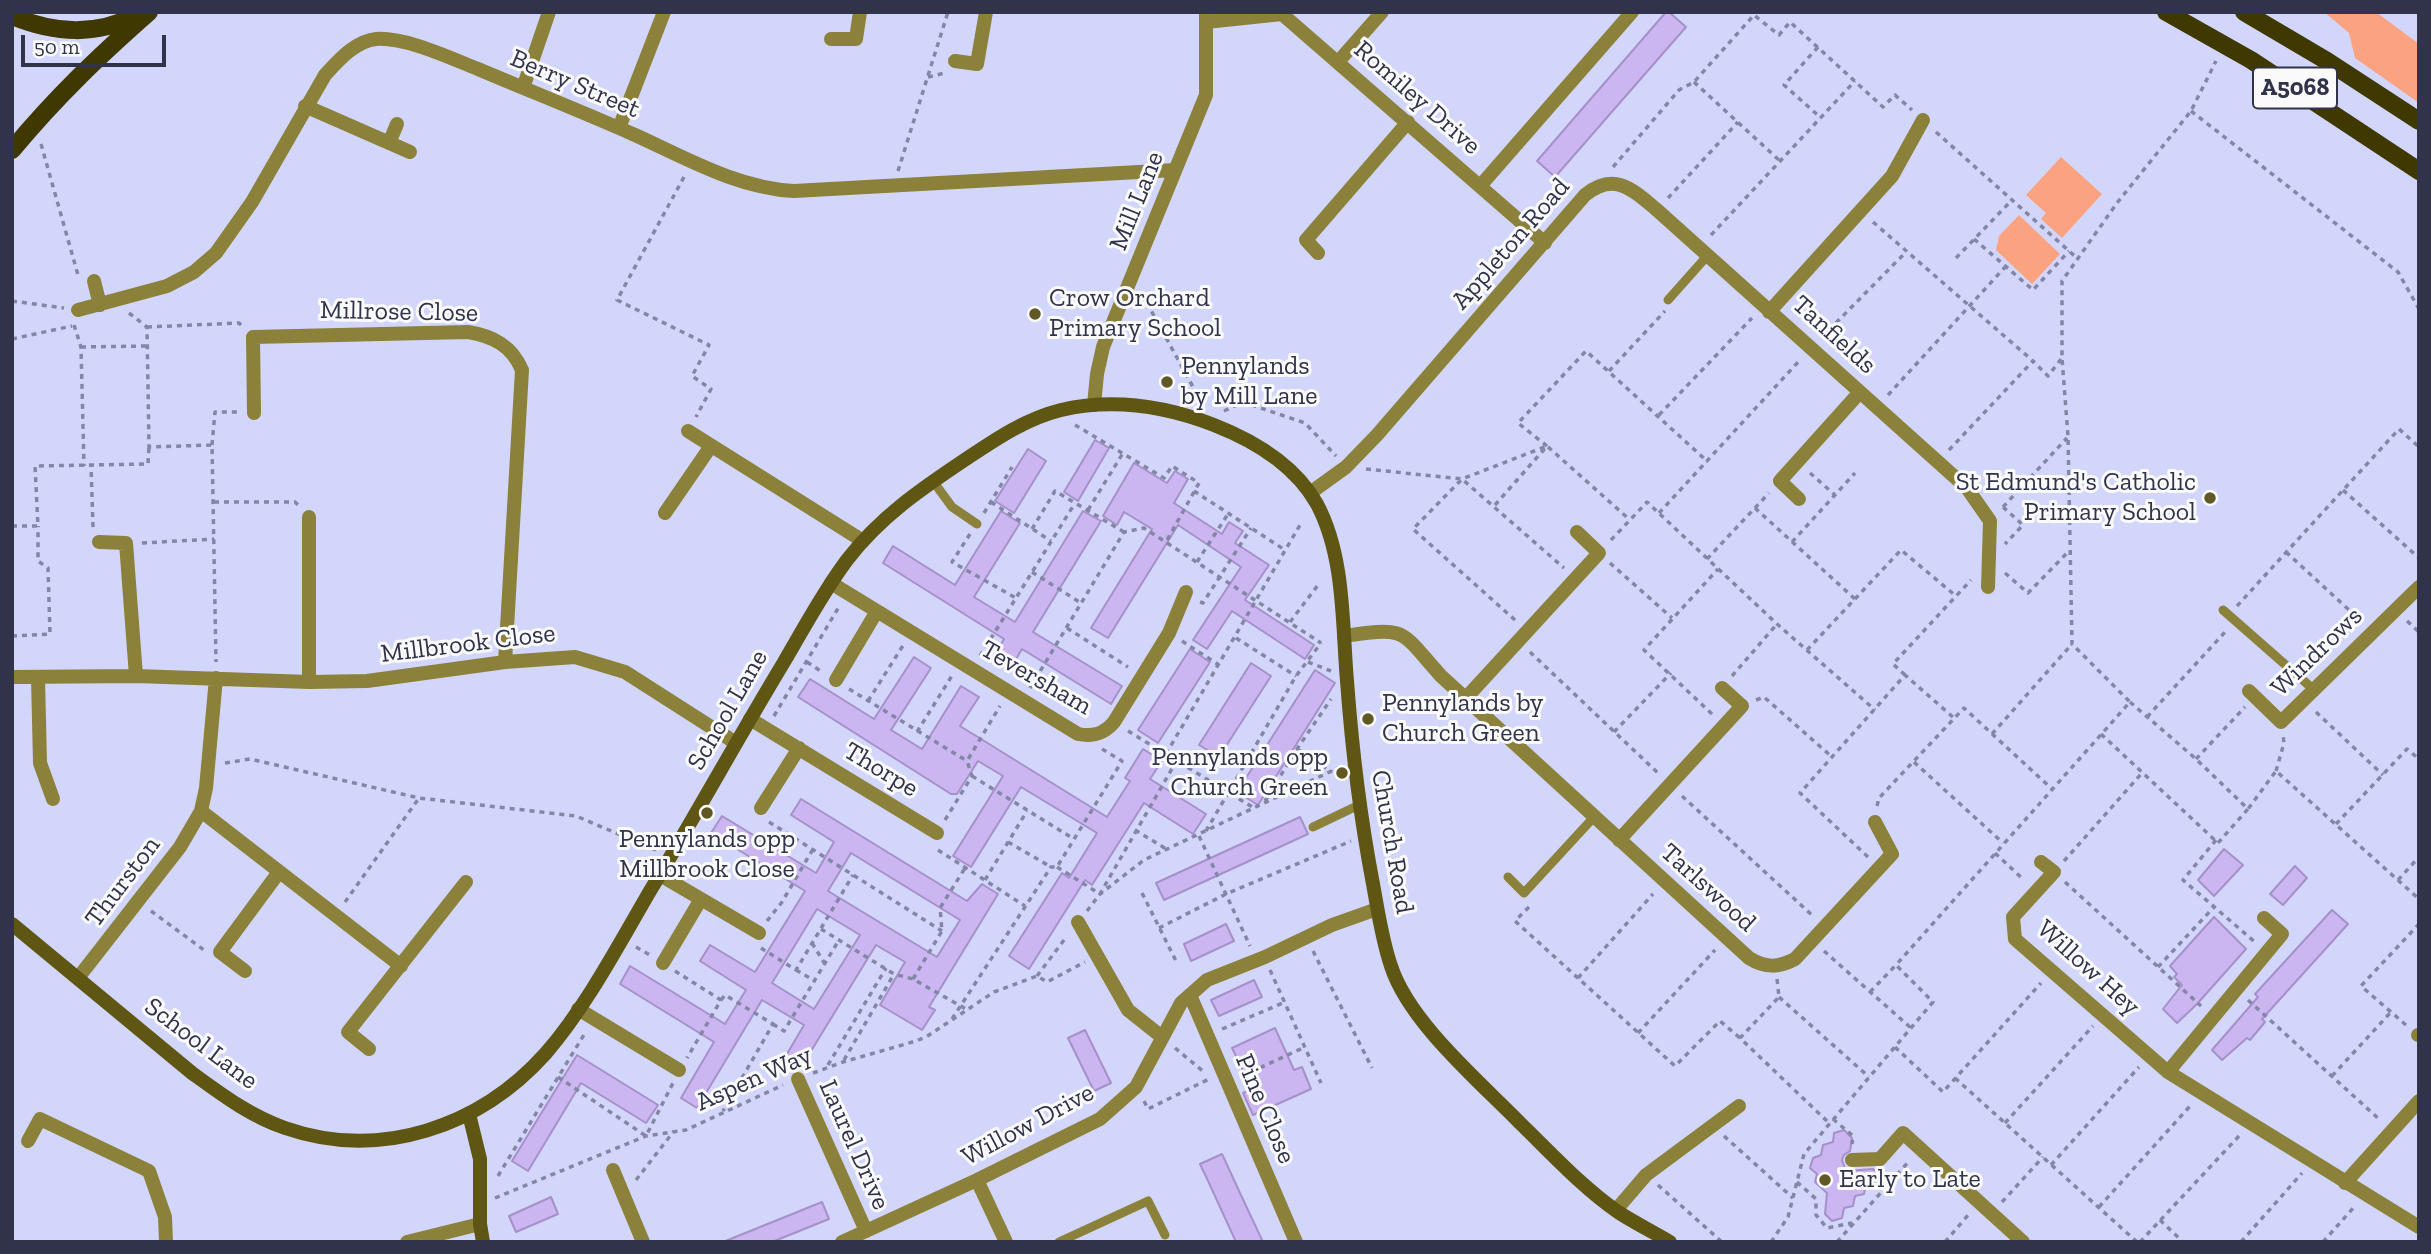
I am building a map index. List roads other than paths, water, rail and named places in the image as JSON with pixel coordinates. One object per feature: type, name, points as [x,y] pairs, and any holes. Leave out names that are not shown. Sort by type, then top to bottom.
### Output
[{"type":"main road","points":[[12,16],[41,27],[68,32],[99,29],[147,12]]},
{"type":"main road","points":[[12,150],[48,107],[147,12]]},
{"type":"main road","name":"A5068","points":[[2166,12],[2251,60],[2419,171]]},
{"type":"main road","name":"A5068","points":[[2244,12],[2327,61],[2419,121]]},
{"type":"street","points":[[523,88],[550,12]]},
{"type":"street","points":[[619,128],[664,12]]},
{"type":"street","points":[[831,39],[856,39],[860,12]]},
{"type":"street","points":[[955,61],[977,64],[986,12]]},
{"type":"street","points":[[1338,62],[1382,12]]},
{"type":"street","points":[[1481,185],[1632,12]]},
{"type":"street","name":"Romiley Drive","points":[[1206,17],[1282,14],[1545,243]]},
{"type":"street","name":"Mill Lane","points":[[1094,405],[1103,347],[1206,95],[1206,17]]},
{"type":"street","name":"Berry Street","points":[[94,281],[95,306],[167,286],[194,272],[216,253],[252,202],[325,75],[339,59],[373,39],[405,43],[523,88],[734,180],[772,190],[1175,170]]},
{"type":"street","points":[[305,106],[410,152]]},
{"type":"street","name":"Tanfields","points":[[1923,120],[1892,176],[1769,312],[1967,488],[1990,521],[1987,587]]},
{"type":"street","points":[[1318,253],[1306,240],[1408,122]]},
{"type":"street","points":[[389,143],[397,124]]},
{"type":"street","name":"Appleton Road","points":[[1310,493],[1346,467],[1595,187],[1604,184],[1625,186],[1704,251],[1769,312]]},
{"type":"street","name":"Millrose Close","points":[[254,413],[253,337],[468,332],[494,339],[516,358],[522,370],[505,662]]},
{"type":"street","points":[[1799,499],[1780,481],[1860,392]]},
{"type":"street","name":"School Lane","points":[[12,924],[192,1073],[267,1121],[288,1129],[343,1140],[372,1141],[403,1138],[435,1129],[468,1114],[508,1089],[559,1037],[660,875],[831,583],[863,541],[897,507],[1015,427],[1052,412],[1094,405]]},
{"type":"street","name":"Church Road","points":[[1094,405],[1140,405],[1204,421],[1249,441],[1270,454],[1287,467],[1310,493],[1327,526],[1339,583],[1359,805],[1377,909],[1391,968],[1402,992],[1435,1035],[1563,1165],[1646,1236],[1670,1242]]},
{"type":"street","points":[[688,431],[863,541]]},
{"type":"street","points":[[666,513],[710,446]]},
{"type":"street","points":[[309,517],[309,682]]},
{"type":"street","points":[[1465,698],[1599,553],[1577,533]]},
{"type":"street","points":[[99,542],[126,543],[136,676]]},
{"type":"street","name":"Teversham","points":[[831,583],[1022,701],[1078,734],[1087,736],[1101,733],[1114,722],[1169,632],[1186,592]]},
{"type":"street","name":"Windrows","points":[[2252,694],[2281,722],[2419,587]]},
{"type":"street","points":[[836,680],[877,611]]},
{"type":"street","name":"Tarlswood","points":[[1344,639],[1384,630],[1409,638],[1441,676],[1749,958],[1759,964],[1776,966],[1795,960],[1892,855],[1875,822]]},
{"type":"street","name":"Millbrook Close","points":[[12,677],[136,676],[309,682],[367,681],[505,662],[575,657],[625,672],[736,743]]},
{"type":"street","points":[[38,678],[40,763],[53,799]]},
{"type":"street","name":"Thurston","points":[[78,978],[180,847],[201,811],[209,766],[216,678]]},
{"type":"street","points":[[1619,840],[1742,706],[1722,688]]},
{"type":"street","name":"Thorpe","points":[[750,719],[937,833]]},
{"type":"street","points":[[761,808],[799,748]]},
{"type":"street","points":[[201,811],[401,966]]},
{"type":"street","name":"Willow Hey","points":[[2041,862],[2054,872],[2013,917],[2015,939],[2168,1072],[2419,1227]]},
{"type":"street","points":[[245,971],[220,952],[279,872]]},
{"type":"street","points":[[660,875],[759,933]]},
{"type":"street","points":[[369,1049],[348,1032],[466,882]]},
{"type":"street","points":[[663,963],[701,899]]},
{"type":"street","name":"Willow Drive","points":[[842,1242],[977,1180],[1100,1119],[1136,1087],[1181,1003],[1207,980],[1261,959],[1305,936],[1377,909]]},
{"type":"street","points":[[2168,1072],[2281,934],[2264,918]]},
{"type":"street","points":[[1078,922],[1128,1010],[1162,1037]]},
{"type":"street","name":"Pine Close","points":[[1190,995],[1296,1242]]},
{"type":"street","points":[[578,1009],[680,1070]]},
{"type":"street","name":"Laurel Drive","points":[[798,1079],[866,1231]]},
{"type":"street","points":[[2345,1183],[2419,1101]]},
{"type":"street","points":[[1616,1210],[1646,1175],[1739,1106]]},
{"type":"street","points":[[468,1114],[480,1159],[480,1224],[483,1242]]},
{"type":"street","points":[[28,1141],[40,1119],[149,1171],[165,1217],[166,1242]]},
{"type":"street","points":[[1852,1160],[1880,1159],[1902,1133],[2023,1242]]},
{"type":"street","points":[[613,1170],[643,1242]]},
{"type":"street","points":[[977,1180],[1006,1242]]},
{"type":"street","points":[[407,1242],[480,1224]]},
{"type":"lane","points":[[1668,300],[1704,251]]},
{"type":"lane","points":[[933,481],[952,507],[977,524]]},
{"type":"lane","points":[[2229,615],[2308,694]]},
{"type":"lane","points":[[1312,827],[1359,805]]},
{"type":"lane","points":[[1508,877],[1524,892],[1594,817]]},
{"type":"lane","points":[[1059,1242],[1148,1201],[1165,1235]]},
{"type":"place","name":"Crow Orchard Primary School","points":[[1035,314]]},
{"type":"place","name":"Pennylands by Mill Lane","points":[[1167,382]]},
{"type":"place","name":"St Edmund's Catholic Primary School","points":[[2210,498]]},
{"type":"place","name":"Pennylands by Church Green","points":[[1368,719]]},
{"type":"place","name":"Pennylands opp Church Green","points":[[1342,773]]},
{"type":"place","name":"Pennylands opp Millbrook Close","points":[[707,813]]},
{"type":"place","name":"Early to Late","points":[[1825,1180]]}]
